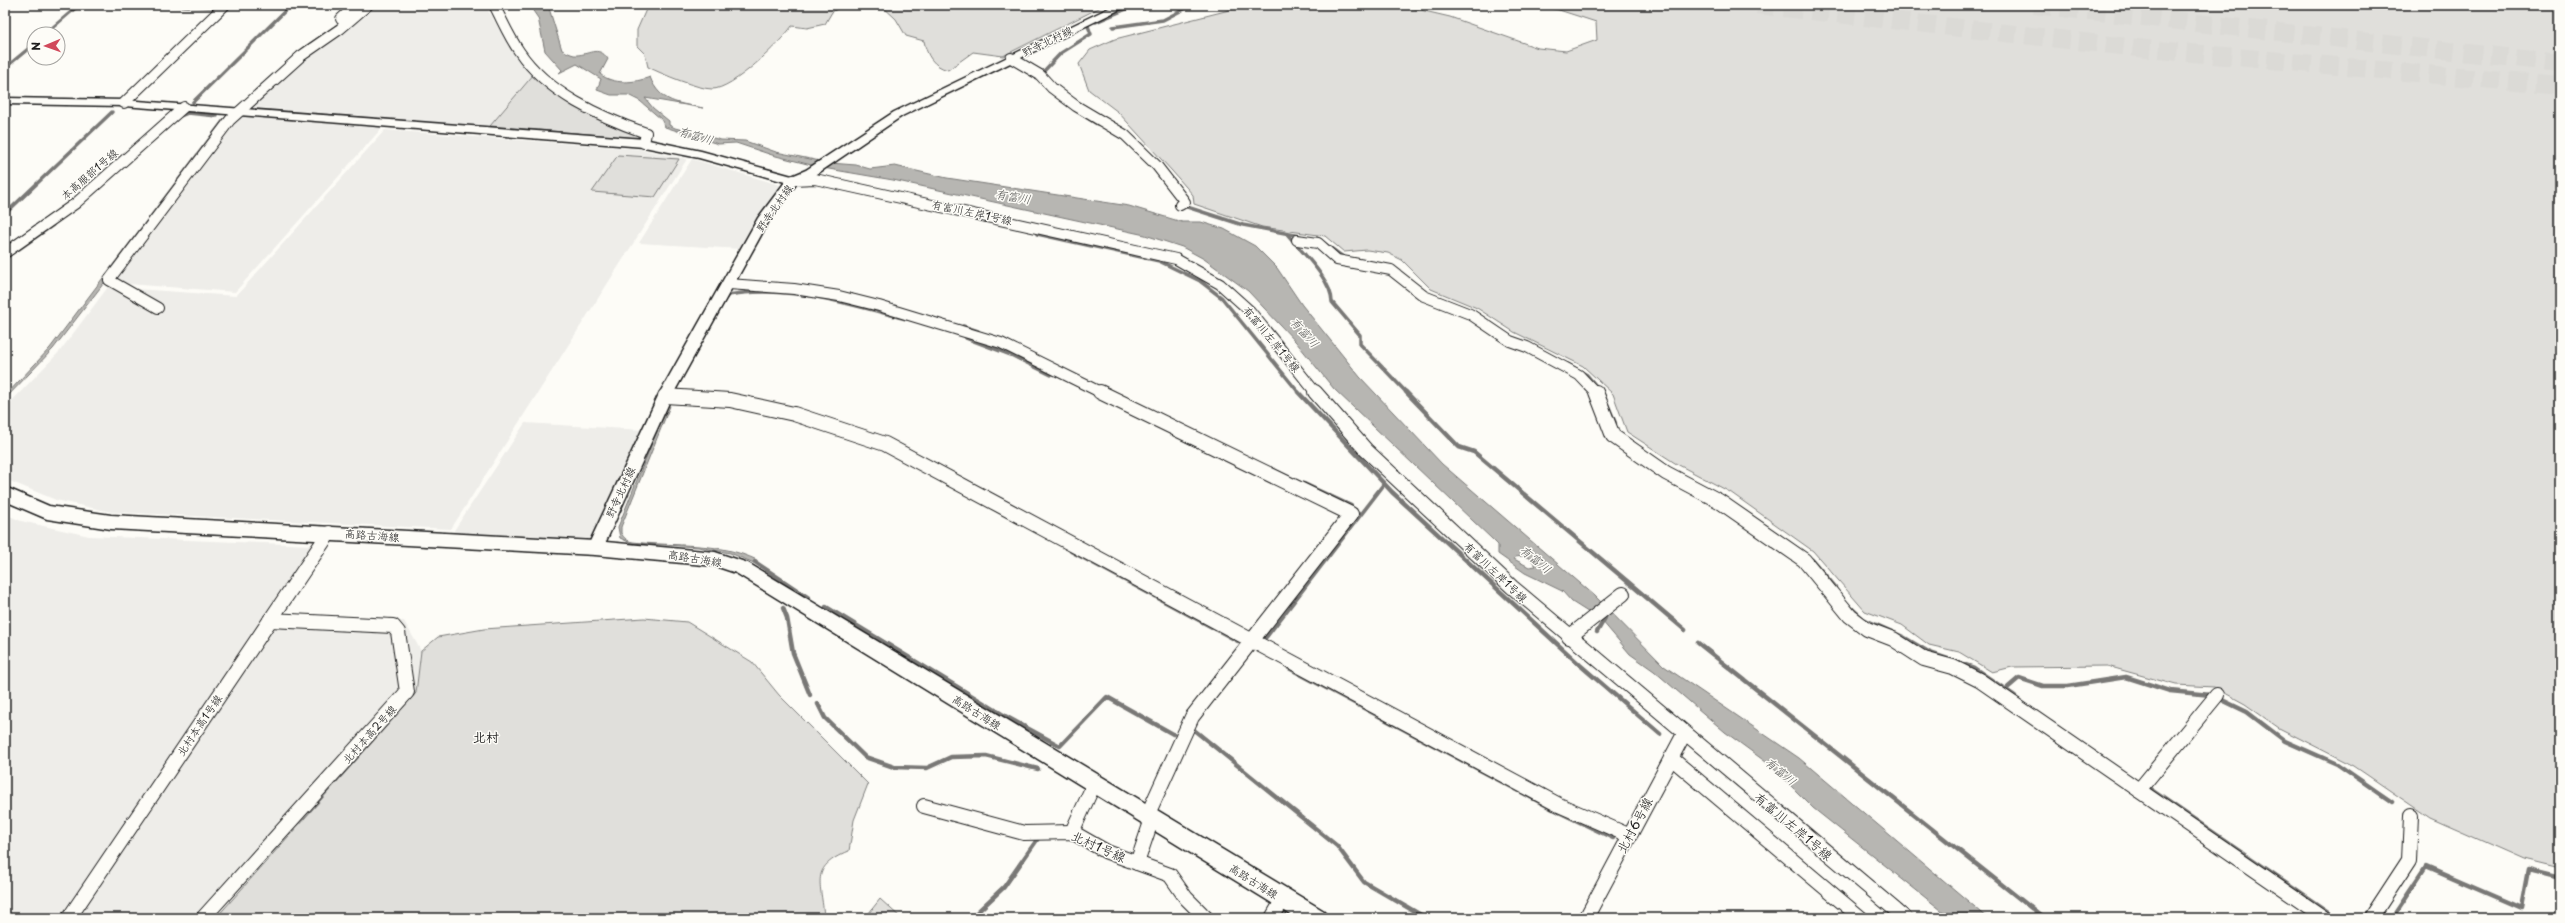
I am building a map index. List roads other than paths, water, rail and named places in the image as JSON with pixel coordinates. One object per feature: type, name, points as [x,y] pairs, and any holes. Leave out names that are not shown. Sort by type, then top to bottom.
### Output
[{"type":"main road","name":"高路古海線","points":[[5,494],[47,512],[111,522],[595,548],[715,559],[742,568],[1149,818],[1316,918]]},
{"type":"street","points":[[124,103],[225,5]]},
{"type":"street","points":[[158,308],[109,280],[233,110],[296,51],[348,14],[356,5]]},
{"type":"street","points":[[233,110],[301,56],[340,29],[368,5]]},
{"type":"street","points":[[494,5],[520,52],[539,72],[600,115],[646,133],[644,143]]},
{"type":"street","name":"野寺北村線","points":[[595,548],[665,396],[729,284],[764,218],[793,180],[810,172],[898,114],[1011,58],[1124,5]]},
{"type":"street","points":[[1011,58],[1040,75],[1052,88],[1087,113],[1125,135],[1157,166],[1179,193],[1185,202],[1180,205]]},
{"type":"street","points":[[5,101],[124,103],[233,110],[644,143],[793,180]]},
{"type":"street","name":"本高服部1号線","points":[[5,253],[30,238],[54,220],[184,107]]},
{"type":"street","name":"有富川左岸1号線","points":[[793,180],[815,179],[1060,231],[1176,259],[1202,272],[1220,284],[1250,311],[1366,450],[1512,587],[1572,635],[1684,734],[1905,918]]},
{"type":"street","points":[[1297,240],[1318,243],[1337,260],[1391,270],[1420,294],[1470,314],[1510,342],[1527,347],[1578,375],[1595,390],[1614,436],[1666,473],[1720,501],[1804,560],[1850,616],[1867,629],[1893,639],[1924,658],[1953,667],[1979,680],[2325,918]]},
{"type":"street","points":[[729,284],[794,289],[839,296],[886,308],[1001,343],[1351,514],[1192,717],[1149,818],[1137,863]]},
{"type":"street","points":[[665,396],[730,400],[794,414],[885,444],[1252,642],[1559,805],[1628,835]]},
{"type":"street","name":"北村本高1号線","points":[[69,918],[330,533]]},
{"type":"street","points":[[1572,635],[1620,597]]},
{"type":"street","name":"北村本高2号線","points":[[203,918],[407,692],[398,632],[393,626],[270,620]]},
{"type":"street","points":[[2140,790],[2217,695]]},
{"type":"street","name":"北村6号線","points":[[1586,918],[1628,835],[1684,734]]},
{"type":"street","points":[[1671,758],[1861,918]]},
{"type":"street","points":[[1072,832],[1094,784]]},
{"type":"street","name":"北村1号線","points":[[924,806],[1024,834],[1072,832],[1107,852],[1170,875],[1186,898],[1206,918]]},
{"type":"street","points":[[2371,918],[2409,860],[2411,816]]},
{"type":"street","points":[[1272,918],[1283,899]]},
{"type":"water","points":[[365,5],[261,90],[127,253],[53,349],[5,399],[5,396],[50,348],[223,119],[305,46]]},
{"type":"water","name":"有富川","points":[[529,5],[548,5],[562,50],[574,55],[597,51],[604,55],[608,59],[600,74],[605,78],[631,82],[650,77],[654,86],[665,97],[678,103],[703,108],[645,98],[653,108],[669,121],[669,125],[675,128],[721,140],[745,141],[776,152],[830,163],[856,165],[870,169],[895,166],[947,178],[1129,206],[1182,222],[1201,222],[1224,229],[1255,246],[1277,268],[1302,305],[1360,377],[1442,464],[1595,596],[1664,666],[1799,758],[1988,918],[1951,918],[1813,808],[1770,765],[1725,732],[1654,671],[1630,654],[1602,621],[1572,602],[1562,591],[1525,573],[1498,554],[1498,545],[1334,389],[1296,342],[1248,291],[1204,259],[1182,247],[1145,235],[893,180],[823,168],[772,155],[736,143],[718,144],[665,127],[661,119],[640,101],[628,95],[611,95],[597,90],[601,79],[577,64],[559,73],[562,70],[545,51],[538,18]],"holes":[[[1523,556],[1530,558],[1536,566],[1529,567],[1514,559],[1515,557]]]},
{"type":"water","points":[[667,406],[670,406],[621,527],[621,533],[626,539],[633,542],[712,547],[727,550],[757,560],[759,565],[730,553],[698,547],[631,543],[620,538],[618,527]]},
{"type":"waterway","points":[[54,26],[79,5]]},
{"type":"waterway","points":[[167,5],[218,7]]},
{"type":"waterway","points":[[193,102],[291,5]]},
{"type":"waterway","points":[[1096,22],[1136,5]]},
{"type":"waterway","points":[[1113,27],[1163,20],[1192,5]]},
{"type":"waterway","points":[[1043,72],[1061,53],[1091,34],[1088,26]]},
{"type":"waterway","points":[[5,68],[26,51]]},
{"type":"waterway","points":[[5,214],[112,112]]},
{"type":"waterway","points":[[178,117],[188,113],[217,116]]},
{"type":"waterway","points":[[1081,114],[1097,124]]},
{"type":"waterway","points":[[1187,207],[1243,225],[1300,236]]},
{"type":"waterway","points":[[19,249],[53,225]]},
{"type":"waterway","points":[[1037,234],[1159,261],[1200,281],[1222,298],[1299,393]]},
{"type":"waterway","points":[[1287,234],[1315,266],[1327,284],[1331,293],[1332,302],[1360,335],[1360,344],[1407,393]]},
{"type":"waterway","points":[[1317,238],[1343,257]]},
{"type":"waterway","points":[[726,298],[728,295],[750,292],[795,294],[818,297],[906,319]]},
{"type":"waterway","points":[[963,326],[978,331]]},
{"type":"waterway","points":[[966,338],[1011,355],[1051,375]]},
{"type":"waterway","points":[[1568,364],[1587,375],[1602,393]]},
{"type":"waterway","points":[[1298,392],[1392,492],[1580,665],[1660,734]]},
{"type":"waterway","points":[[1406,392],[1459,447],[1474,452],[1685,630]]},
{"type":"waterway","points":[[1602,392],[1615,423]]},
{"type":"waterway","points":[[1304,484],[1351,506]]},
{"type":"waterway","points":[[1266,637],[1384,484]]},
{"type":"waterway","points":[[1071,551],[1238,641]]},
{"type":"waterway","points":[[1812,560],[1835,587]]},
{"type":"waterway","points":[[755,562],[809,598]]},
{"type":"waterway","points":[[826,607],[1005,716],[1060,746],[1107,697],[1173,734]]},
{"type":"waterway","points":[[783,608],[787,618],[793,653],[810,695]]},
{"type":"waterway","points":[[1851,608],[1863,619],[1903,637],[1930,653],[1974,668],[2006,690]]},
{"type":"waterway","points":[[1597,632],[1605,618]]},
{"type":"waterway","points":[[1698,643],[2044,918]]},
{"type":"waterway","points":[[1289,668],[1553,809]]},
{"type":"waterway","points":[[2006,690],[2019,678],[2043,686],[2068,686],[2126,677],[2170,691],[2211,695]]},
{"type":"waterway","points":[[2006,690],[2015,696]]},
{"type":"waterway","points":[[2220,699],[2247,712],[2285,741],[2337,764],[2392,802]]},
{"type":"waterway","points":[[818,704],[825,718],[865,757],[894,767],[927,768],[951,757],[986,756],[1038,769]]},
{"type":"waterway","points":[[1194,730],[1337,846],[1364,882],[1426,918]]},
{"type":"waterway","points":[[2150,789],[2338,918]]},
{"type":"waterway","points":[[1559,812],[1613,838]]},
{"type":"waterway","points":[[971,918],[1004,887],[1039,837]]},
{"type":"waterway","points":[[2392,918],[2426,867],[2521,908],[2528,870],[2560,878]]},
{"type":"tunnel","points":[[1757,5],[2147,49],[2560,86]]},
{"type":"tunnel","points":[[2034,5],[2560,63]]},
{"type":"district","name":"北村","points":[[486,736]]}]
